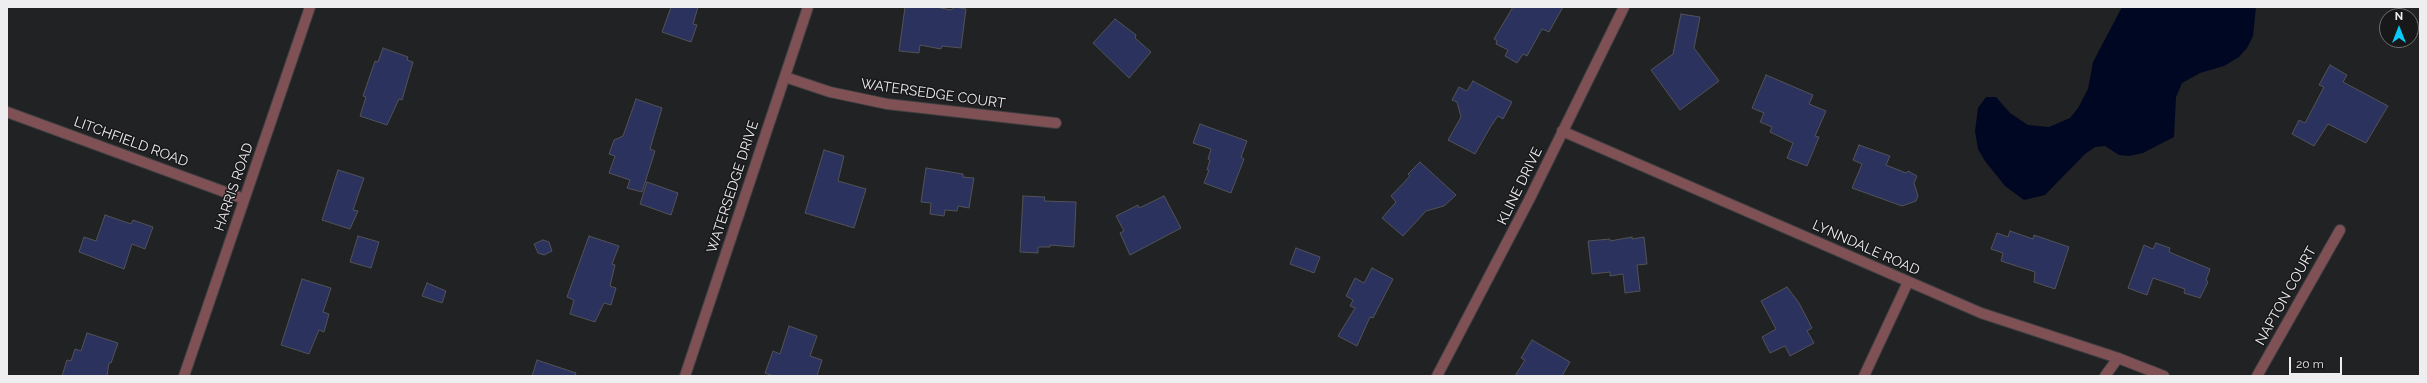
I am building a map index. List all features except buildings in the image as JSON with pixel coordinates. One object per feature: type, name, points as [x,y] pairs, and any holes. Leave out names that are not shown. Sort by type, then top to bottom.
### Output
[{"type":"street","name":"HARRIS ROAD","points":[[184,376],[310,7]]},
{"type":"street","name":"WATERSEDGE DRIVE","points":[[685,376],[808,7]]},
{"type":"street","name":"KLINE DRIVE","points":[[1437,376],[1624,7]]},
{"type":"street","name":"WATERSEDGE COURT","points":[[785,77],[830,92],[887,104],[1056,123]]},
{"type":"street","name":"LITCHFIELD ROAD","points":[[7,112],[244,199]]},
{"type":"street","name":"LYNNDALE ROAD","points":[[1562,131],[1981,313],[2118,358],[2164,376]]},
{"type":"street","name":"NAPTON COURT","points":[[2257,376],[2340,230]]},
{"type":"street","points":[[1864,376],[1908,282]]},
{"type":"street","points":[[2105,376],[2118,358]]},
{"type":"water","points":[[2122,7],[2256,7],[2253,36],[2247,48],[2239,57],[2224,66],[2200,73],[2182,83],[2176,97],[2174,137],[2143,153],[2129,156],[2119,155],[2105,146],[2095,147],[2085,154],[2045,195],[2024,200],[2005,186],[1985,161],[1978,149],[1975,131],[1978,108],[1986,97],[1996,97],[2010,113],[2028,125],[2049,127],[2070,118],[2078,108],[2088,89],[2093,62]]}]
